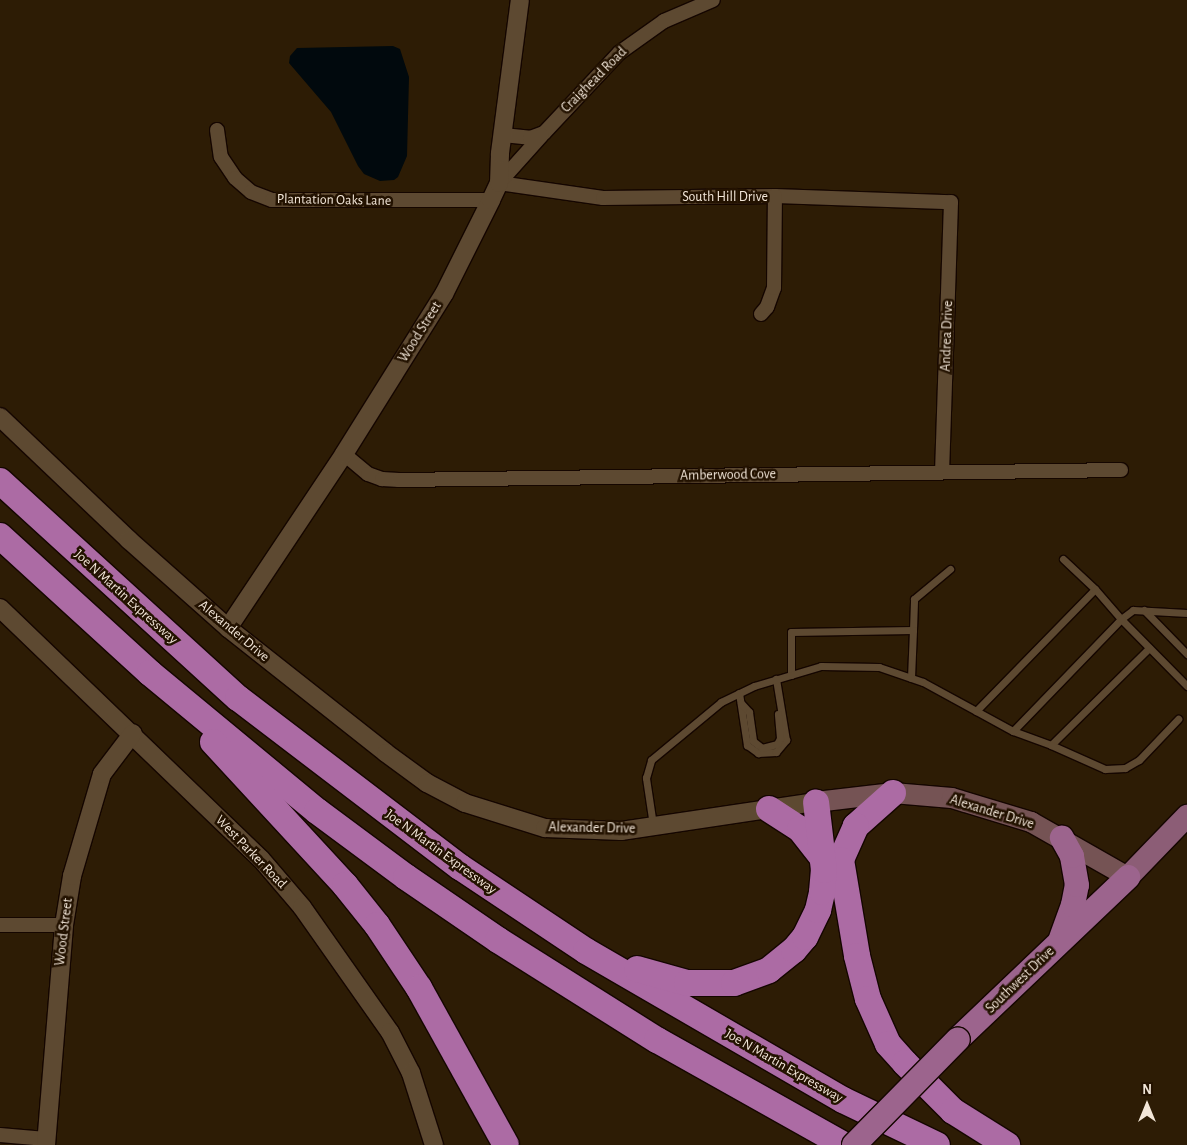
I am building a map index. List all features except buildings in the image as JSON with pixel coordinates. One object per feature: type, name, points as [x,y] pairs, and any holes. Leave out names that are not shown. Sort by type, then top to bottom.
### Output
[{"type":"highway","name":"Joe N Martin Expressway","points":[[0,481],[238,698],[460,867],[586,951],[843,1100],[936,1145]]},
{"type":"highway","points":[[0,536],[150,673],[317,811],[498,940],[657,1040],[844,1145]]},
{"type":"highway","points":[[150,673],[346,885],[377,924],[419,988],[506,1145]]},
{"type":"highway","points":[[586,951],[652,975],[687,983],[721,984],[749,979],[780,962],[805,936],[818,910],[831,858],[856,826],[893,793]]},
{"type":"highway","points":[[823,801],[831,858],[856,956],[868,999],[888,1044],[953,1111],[1007,1145]]},
{"type":"highway","points":[[769,809],[800,829],[831,858]]},
{"type":"highway","points":[[1058,944],[1073,905],[1077,885],[1072,856],[1062,838]]},
{"type":"highway","name":"Southwest Drive","points":[[854,1145],[958,1039],[1128,877]]},
{"type":"main road","name":"Alexander Drive","points":[[823,801],[893,793],[952,798],[1031,822],[1128,877]]},
{"type":"main road","name":"Southwest Drive","points":[[1128,877],[1187,816]]},
{"type":"street","name":"Wood Street","points":[[228,628],[344,454],[444,294],[499,183],[520,0]]},
{"type":"street","name":"Craighead Road","points":[[499,183],[619,53],[664,22],[713,0]]},
{"type":"street","name":"Plantation Oaks Lane","points":[[217,130],[221,157],[235,178],[251,192],[272,200],[491,200]]},
{"type":"street","points":[[503,135],[530,138],[544,133]]},
{"type":"street","name":"South Hill Drive","points":[[499,183],[603,198],[775,196],[951,202]]},
{"type":"street","points":[[761,314],[767,307],[774,288],[775,196]]},
{"type":"street","name":"Andrea Drive","points":[[942,471],[951,202]]},
{"type":"street","name":"Alexander Drive","points":[[0,417],[129,540],[228,628],[386,754],[427,783],[465,803],[545,828],[621,831],[653,828],[823,801]]},
{"type":"street","name":"Amberwood Cove","points":[[344,454],[368,474],[382,479],[399,480],[1121,470]]},
{"type":"street","name":"West Parker Road","points":[[0,608],[133,733],[262,859],[302,907],[390,1032],[418,1090],[434,1145]]},
{"type":"street","name":"Wood Street","points":[[46,1142],[64,925],[79,845],[93,798],[107,767],[133,733]]},
{"type":"street","points":[[0,925],[64,925]]},
{"type":"street","points":[[0,1135],[46,1142]]},
{"type":"lane","points":[[1063,559],[1187,686]]},
{"type":"lane","points":[[911,678],[914,599],[950,569]]},
{"type":"lane","points":[[976,711],[1094,590]]},
{"type":"lane","points":[[1012,731],[1121,619],[1133,610],[1187,613]]},
{"type":"lane","points":[[1144,610],[1187,654]]},
{"type":"lane","points":[[792,675],[791,632],[913,630]]},
{"type":"lane","points":[[1051,745],[1149,648]]},
{"type":"lane","points":[[653,828],[646,778],[651,760],[720,702],[776,679],[821,666],[880,667],[911,678],[1012,731],[1051,745],[1105,769],[1125,768],[1139,760],[1178,719]]},
{"type":"lane","points":[[740,693],[751,750],[758,753],[776,752],[786,740],[776,679]]},
{"type":"shaded area","points":[[393,46],[400,49],[409,77],[407,156],[398,177],[394,180],[380,181],[364,174],[358,166],[331,112],[289,63],[290,56],[297,48]]}]
